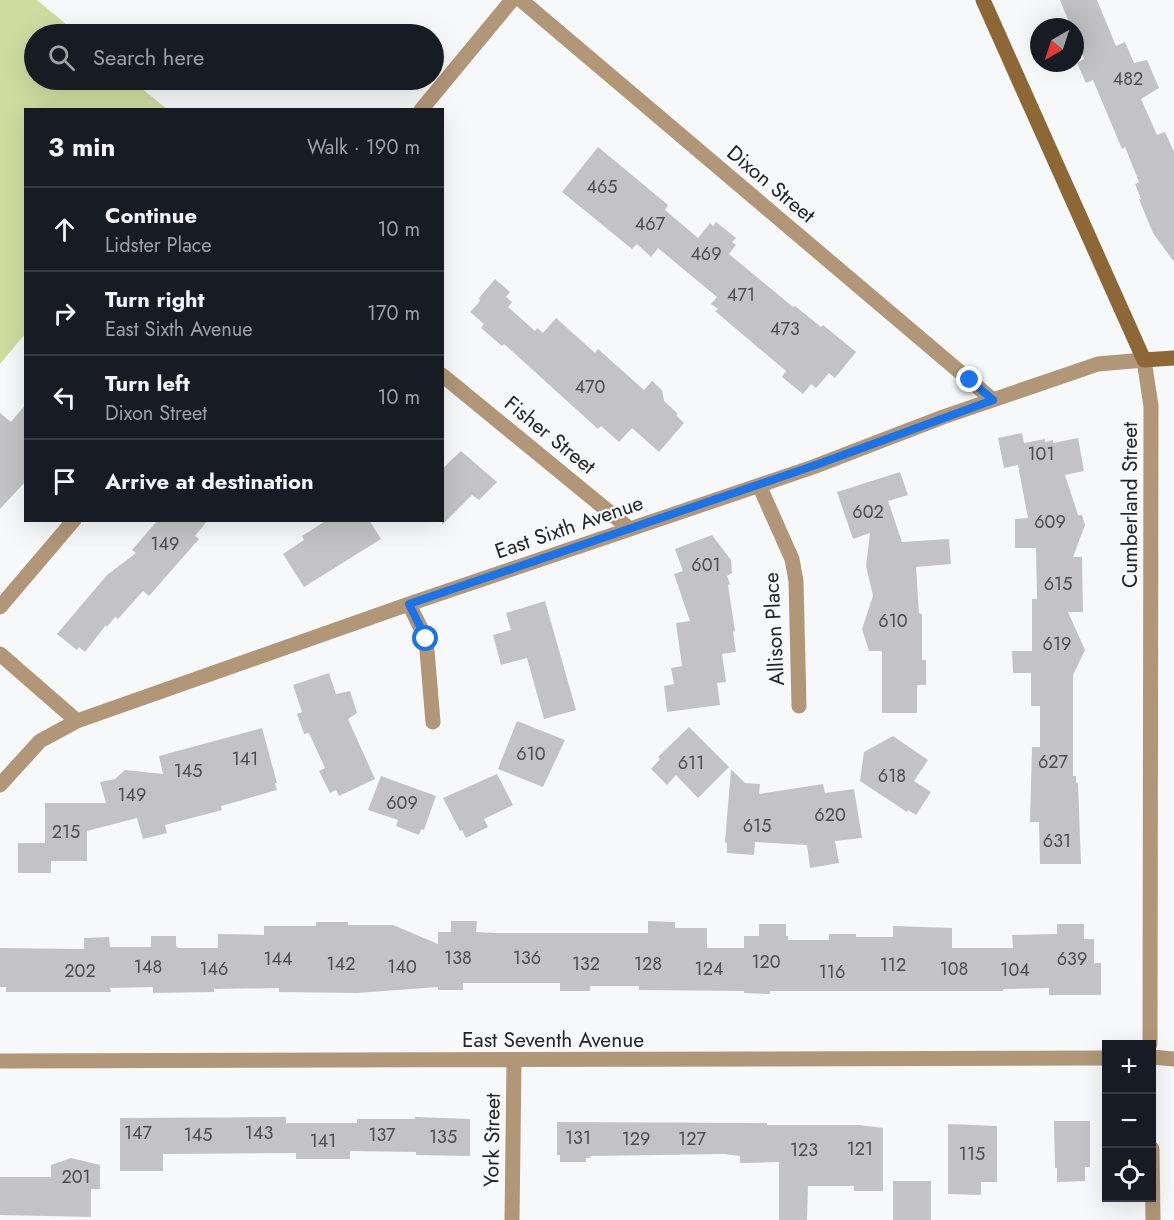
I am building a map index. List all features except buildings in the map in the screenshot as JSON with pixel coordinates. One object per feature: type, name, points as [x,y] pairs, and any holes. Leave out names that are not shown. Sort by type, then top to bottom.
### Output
[{"type":"street","points":[[444,82],[512,0]]},
{"type":"street","name":"Dixon Street","points":[[521,0],[993,400]]},
{"type":"street","name":"Cumberland Street","points":[[983,0],[1144,360],[1151,406],[1150,1040]]},
{"type":"street","points":[[423,108],[438,90]]},
{"type":"street","name":"East Sixth Avenue","points":[[0,785],[40,741],[77,720],[759,485],[1098,364],[1174,358]]},
{"type":"street","name":"Fisher Street","points":[[444,377],[630,528]]},
{"type":"street","name":"Allison Place","points":[[759,485],[792,559],[796,581],[799,706]]},
{"type":"street","points":[[0,607],[72,522]]},
{"type":"street","points":[[409,604],[426,639],[434,722]]},
{"type":"street","points":[[0,654],[77,720]]},
{"type":"street","points":[[1156,1057],[1174,1059]]},
{"type":"street","name":"East Seventh Avenue","points":[[0,1061],[1102,1058]]},
{"type":"street","name":"York Street","points":[[512,1220],[514,1061]]},
{"type":"street","points":[[1153,1202],[1153,1220]]},
{"type":"green space","points":[[0,0],[37,0],[66,24],[24,24],[24,90],[143,90],[166,108],[24,108],[24,335],[0,364]]},
{"type":"route","points":[[426,639],[409,604],[813,466],[993,400],[970,380]]}]
